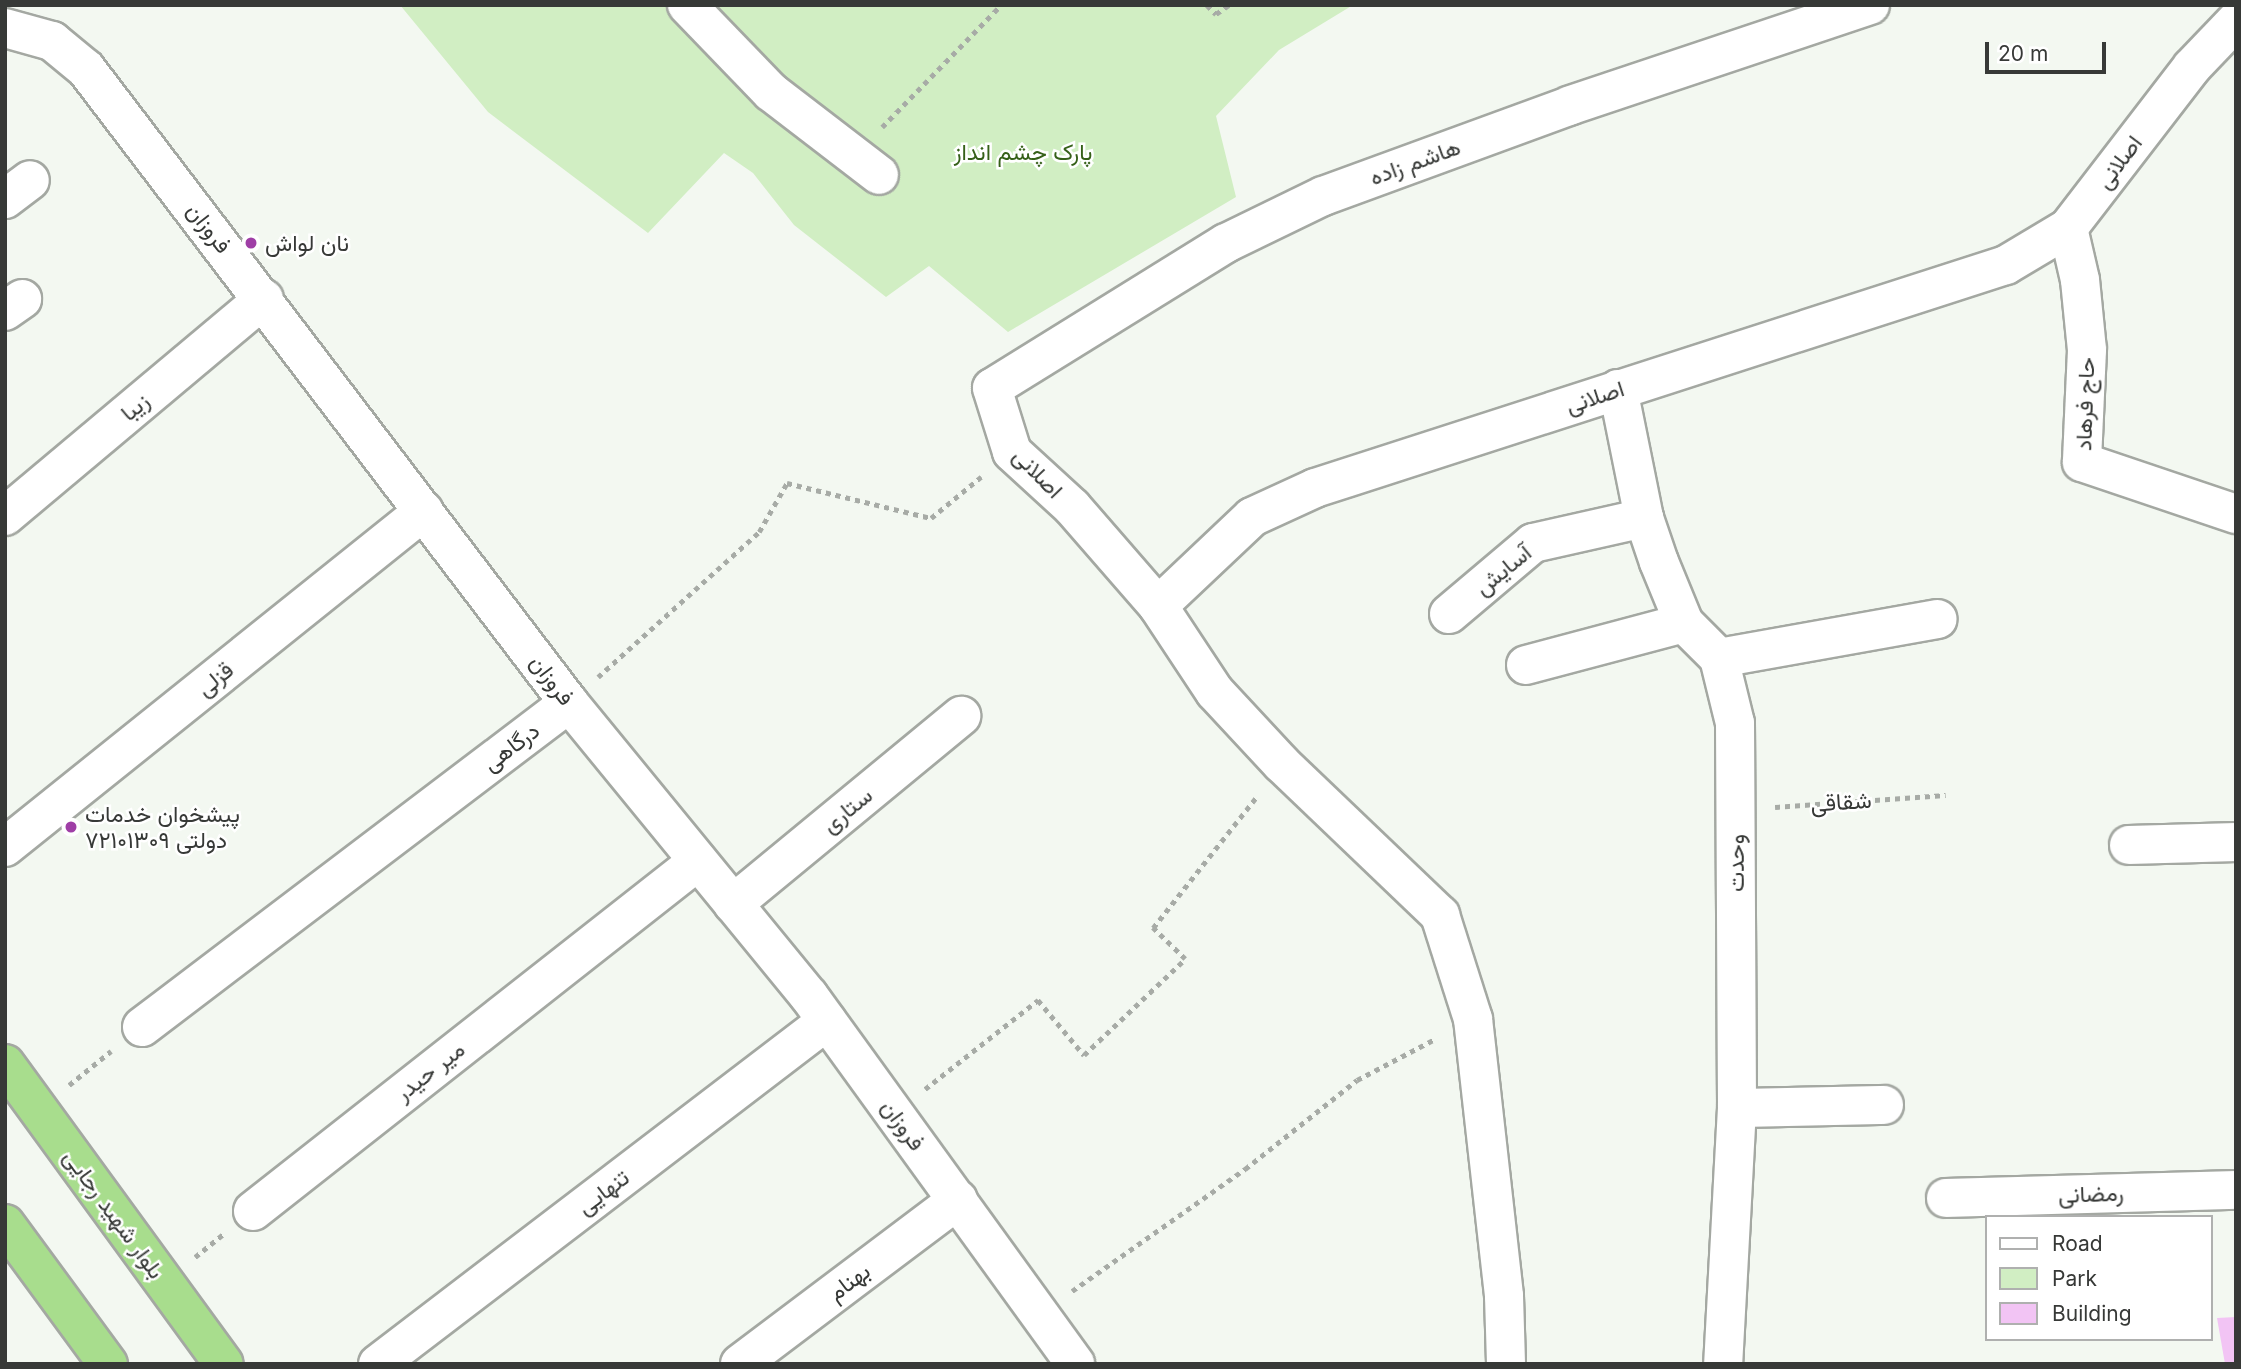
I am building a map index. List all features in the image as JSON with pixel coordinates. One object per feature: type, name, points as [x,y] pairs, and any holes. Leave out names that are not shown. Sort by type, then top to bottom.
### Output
[{"type":"highway","name":"بلوار شهید رجایی","points":[[5,1065],[224,1364]]},
{"type":"highway","points":[[5,1224],[108,1364]]},
{"type":"street","points":[[687,5],[771,92],[866,165]]},
{"type":"street","name":"هاشم زاده","points":[[992,388],[1226,243],[1323,196],[1569,106],[1870,5]]},
{"type":"street","name":"اصلانی","points":[[992,388],[1012,452],[1072,507],[1158,606],[1252,517],[1315,488],[2006,265],[2068,228],[2192,67],[2236,21]]},
{"type":"street","name":"فروزان","points":[[5,28],[52,41],[86,69],[264,299],[569,703],[827,1021],[1075,1364]]},
{"type":"street","name":"حاج فرهاد","points":[[2068,228],[2080,281],[2087,350],[2082,462],[2236,514]]},
{"type":"street","name":"زیبا","points":[[5,516],[264,299]]},
{"type":"street","points":[[1618,389],[1644,518],[1684,623],[1719,658],[1938,619]]},
{"type":"street","name":"قزلی","points":[[5,847],[424,511]]},
{"type":"street","name":"آسایش","points":[[1449,614],[1533,543],[1644,518]]},
{"type":"street","points":[[1158,606],[1214,692],[1282,764],[1440,915],[1473,1019],[1504,1296],[1506,1364]]},
{"type":"street","points":[[1526,665],[1684,623]]},
{"type":"street","name":"وحدت","points":[[1719,658],[1735,723],[1737,1108],[1723,1364]]},
{"type":"street","name":"درگاهی","points":[[142,1027],[569,703]]},
{"type":"street","name":"ستاری","points":[[733,904],[961,716]]},
{"type":"street","points":[[2129,845],[2236,842]]},
{"type":"street","name":"میر حیدر","points":[[253,1211],[698,860]]},
{"type":"street","name":"تنهایی","points":[[378,1364],[827,1021]]},
{"type":"street","points":[[1737,1108],[1884,1105]]},
{"type":"street","name":"رمضانی","points":[[1946,1198],[2236,1190]]},
{"type":"street","name":"بهنام","points":[[740,1364],[958,1199]]},
{"type":"path","points":[[866,165],[1001,5]]},
{"type":"path","points":[[1208,5],[1216,14],[1229,5]]},
{"type":"path","points":[[569,703],[759,532],[788,483],[931,518],[1012,452]]},
{"type":"path","points":[[894,1113],[1038,1000],[1084,1055],[1185,959],[1153,928],[1282,764]]},
{"type":"path","name":"شقاقی","points":[[1735,810],[1946,795]]},
{"type":"path","points":[[1040,1314],[1245,1170],[1357,1080],[1473,1019]]},
{"type":"path","points":[[38,1109],[142,1027]]},
{"type":"path","points":[[164,1282],[253,1211]]},
{"type":"green space","name":"پارک چشم انداز","points":[[400,5],[1353,5],[1279,50],[1216,116],[1236,197],[1008,332],[929,266],[886,297],[794,225],[753,173],[724,153],[648,233],[488,112]]},
{"type":"building","points":[[2236,1317],[2236,1364],[2225,1364],[2217,1318]]},
{"type":"place","name":"نان لواش","points":[[251,243]]},
{"type":"place","name":"پیشخوان خدمات دولتی ۷۲۱۰۱۳۰۹","points":[[71,827]]}]
